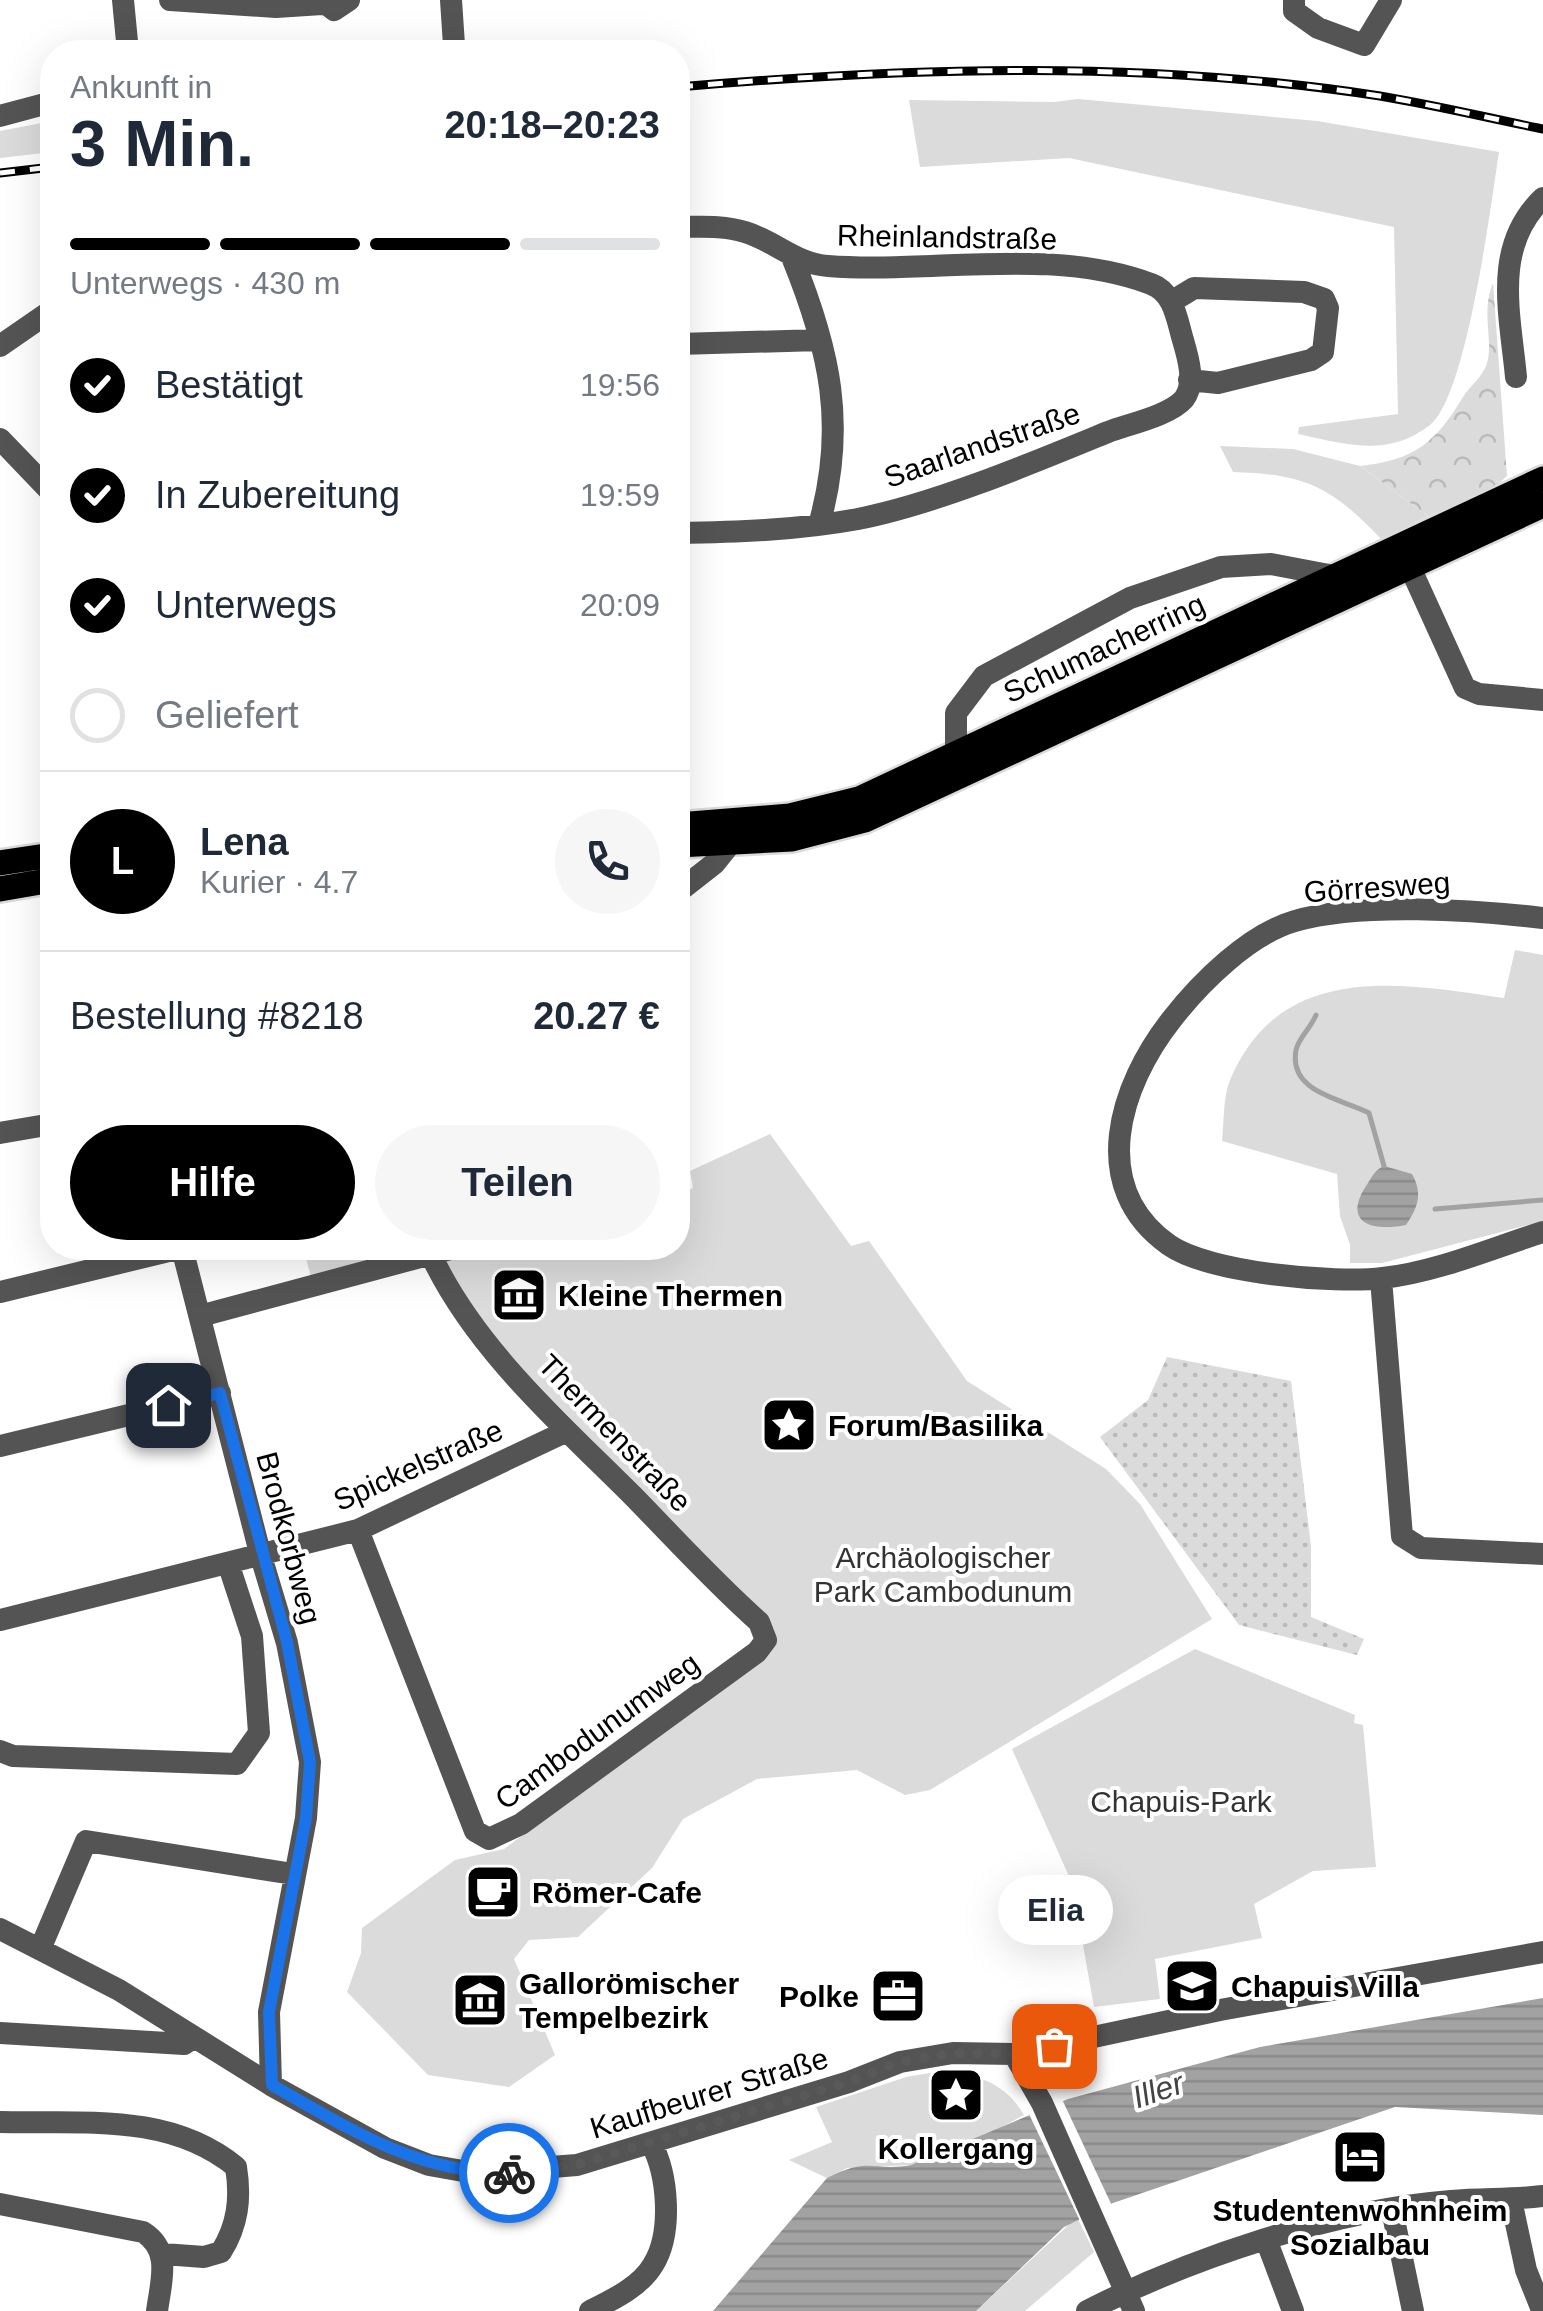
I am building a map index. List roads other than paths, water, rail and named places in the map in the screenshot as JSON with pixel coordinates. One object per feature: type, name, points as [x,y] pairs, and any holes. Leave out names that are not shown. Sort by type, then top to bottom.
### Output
[{"type":"main road","name":"Schumacherring","points":[[690,833],[825,809],[859,799],[1543,479]]},
{"type":"main road","name":"Schumacherring","points":[[690,836],[731,842],[792,839],[895,808],[1543,504]]},
{"type":"main road","points":[[0,864],[40,857]]},
{"type":"main road","points":[[0,889],[40,882]]},
{"type":"street","points":[[122,0],[127,40]]},
{"type":"street","points":[[170,0],[276,6],[322,2],[339,10],[349,0]]},
{"type":"street","points":[[451,0],[454,40]]},
{"type":"street","points":[[1294,0],[1294,11],[1318,28],[1364,45],[1391,0]]},
{"type":"street","points":[[0,116],[40,105]]},
{"type":"street","points":[[1516,377],[1506,270],[1520,224],[1543,198]]},
{"type":"street","name":"Rheinlandstraße","points":[[690,227],[747,232],[792,256],[828,266],[967,262],[1121,274],[1167,295]]},
{"type":"street","points":[[792,256],[820,340],[835,408],[834,450],[818,525]]},
{"type":"street","points":[[1194,288],[1304,292],[1324,299],[1328,308],[1323,352],[1311,360],[1218,383],[1189,380],[1167,295],[1194,288]]},
{"type":"street","points":[[0,346],[40,318]]},
{"type":"street","points":[[690,344],[820,340]]},
{"type":"street","name":"Saarlandstraße","points":[[690,533],[779,531],[862,518],[1051,456],[1174,407],[1185,398],[1189,380]]},
{"type":"street","points":[[0,439],[40,481]]},
{"type":"street","points":[[956,754],[956,714],[984,676],[1130,598],[1220,567],[1271,564],[1334,576]]},
{"type":"street","points":[[1409,565],[1466,688],[1480,694],[1543,700]]},
{"type":"street","points":[[690,883],[715,863],[731,842]]},
{"type":"street","name":"Görresweg","points":[[1543,918],[1432,910],[1294,921],[1225,965],[1180,1008],[1152,1044],[1135,1076],[1120,1126],[1120,1177],[1128,1201],[1144,1223],[1172,1247],[1220,1263],[1300,1278],[1382,1279],[1543,1232]]},
{"type":"street","points":[[0,1133],[40,1126]]},
{"type":"street","points":[[0,1292],[132,1260]]},
{"type":"street","name":"Brodkorbweg","points":[[185,1260],[287,1642],[310,1762],[306,1818],[269,2012],[272,2085]]},
{"type":"street","points":[[200,1316],[413,1260]]},
{"type":"street","name":"Thermenstraße","points":[[445,1260],[458,1304],[567,1431],[759,1622],[766,1640]]},
{"type":"street","points":[[1382,1279],[1402,1536],[1421,1548],[1543,1554]]},
{"type":"street","points":[[0,1446],[220,1393]]},
{"type":"street","name":"Spickelstraße","points":[[0,1620],[358,1530],[567,1431]]},
{"type":"street","name":"Cambodunumweg","points":[[358,1530],[474,1831],[489,1840],[521,1824],[636,1742],[757,1652],[766,1640]]},
{"type":"street","points":[[0,1751],[13,1756],[237,1764],[259,1733],[252,1636],[228,1563]]},
{"type":"street","points":[[41,1947],[86,1840],[293,1874]]},
{"type":"street","name":"Kaufbeurer Straße","points":[[0,1929],[119,1990],[272,2085],[385,2148],[429,2165],[474,2174],[576,2165],[849,2082],[900,2062],[953,2053],[1014,2054],[1220,2010],[1543,1952]]},
{"type":"street","points":[[0,2033],[184,2044],[193,2038]]},
{"type":"street","points":[[1014,2054],[1046,2110],[1094,2212],[1130,2301]]},
{"type":"street","points":[[0,2122],[140,2125],[175,2132],[215,2149],[236,2167],[241,2197],[230,2238],[221,2252],[204,2257],[163,2254]]},
{"type":"street","points":[[590,2311],[623,2294],[653,2265],[664,2230],[665,2199],[651,2143]]},
{"type":"street","points":[[1086,2311],[1130,2301],[1267,2242],[1392,2210],[1451,2200],[1543,2196]]},
{"type":"street","points":[[1511,2200],[1526,2270],[1542,2310]]},
{"type":"street","points":[[0,2204],[143,2232],[157,2241],[163,2254],[157,2311]]},
{"type":"street","points":[[1392,2210],[1413,2311]]},
{"type":"street","points":[[1267,2242],[1292,2311]]},
{"type":"water","points":[[1384,1166],[1412,1174],[1415,1181],[1418,1200],[1406,1225],[1371,1225],[1359,1215],[1360,1196]]},
{"type":"water","name":"Iller","points":[[1543,1998],[1543,2115],[1395,2107],[1113,2203],[1064,2227],[976,2311],[713,2311],[827,2178],[841,2171],[862,2166],[911,2165],[1068,2099],[1260,2047]]},
{"type":"waterway","points":[[1316,1015],[1296,1050],[1300,1076],[1320,1092],[1369,1113],[1384,1166]]},
{"type":"waterway","points":[[1435,1209],[1543,1200]]},
{"type":"railway","points":[[690,86],[942,72],[1117,72],[1293,84],[1380,96],[1543,129]]},
{"type":"railway","points":[[0,173],[40,168]]},
{"type":"place","name":"Kleine Thermen","points":[[519,1295]]},
{"type":"place","name":"Forum/Basilika","points":[[789,1425]]},
{"type":"place","name":"Römer-Cafe","points":[[493,1892]]},
{"type":"place","name":"Chapuis Villa","points":[[1192,1986]]},
{"type":"place","name":"Polke","points":[[898,1996]]},
{"type":"place","name":"Gallorömischer Tempelbezirk","points":[[480,2000]]},
{"type":"place","name":"Elia","points":[[1054,2046]]},
{"type":"place","name":"Kollergang","points":[[956,2095]]},
{"type":"place","name":"Studentenwohnheim Sozialbau","points":[[1360,2157]]},
{"type":"park label","name":"Archäologischer Park Cambodunum","points":[[943,1574]]},
{"type":"park label","name":"Chapuis-Park","points":[[1181,1801]]}]
